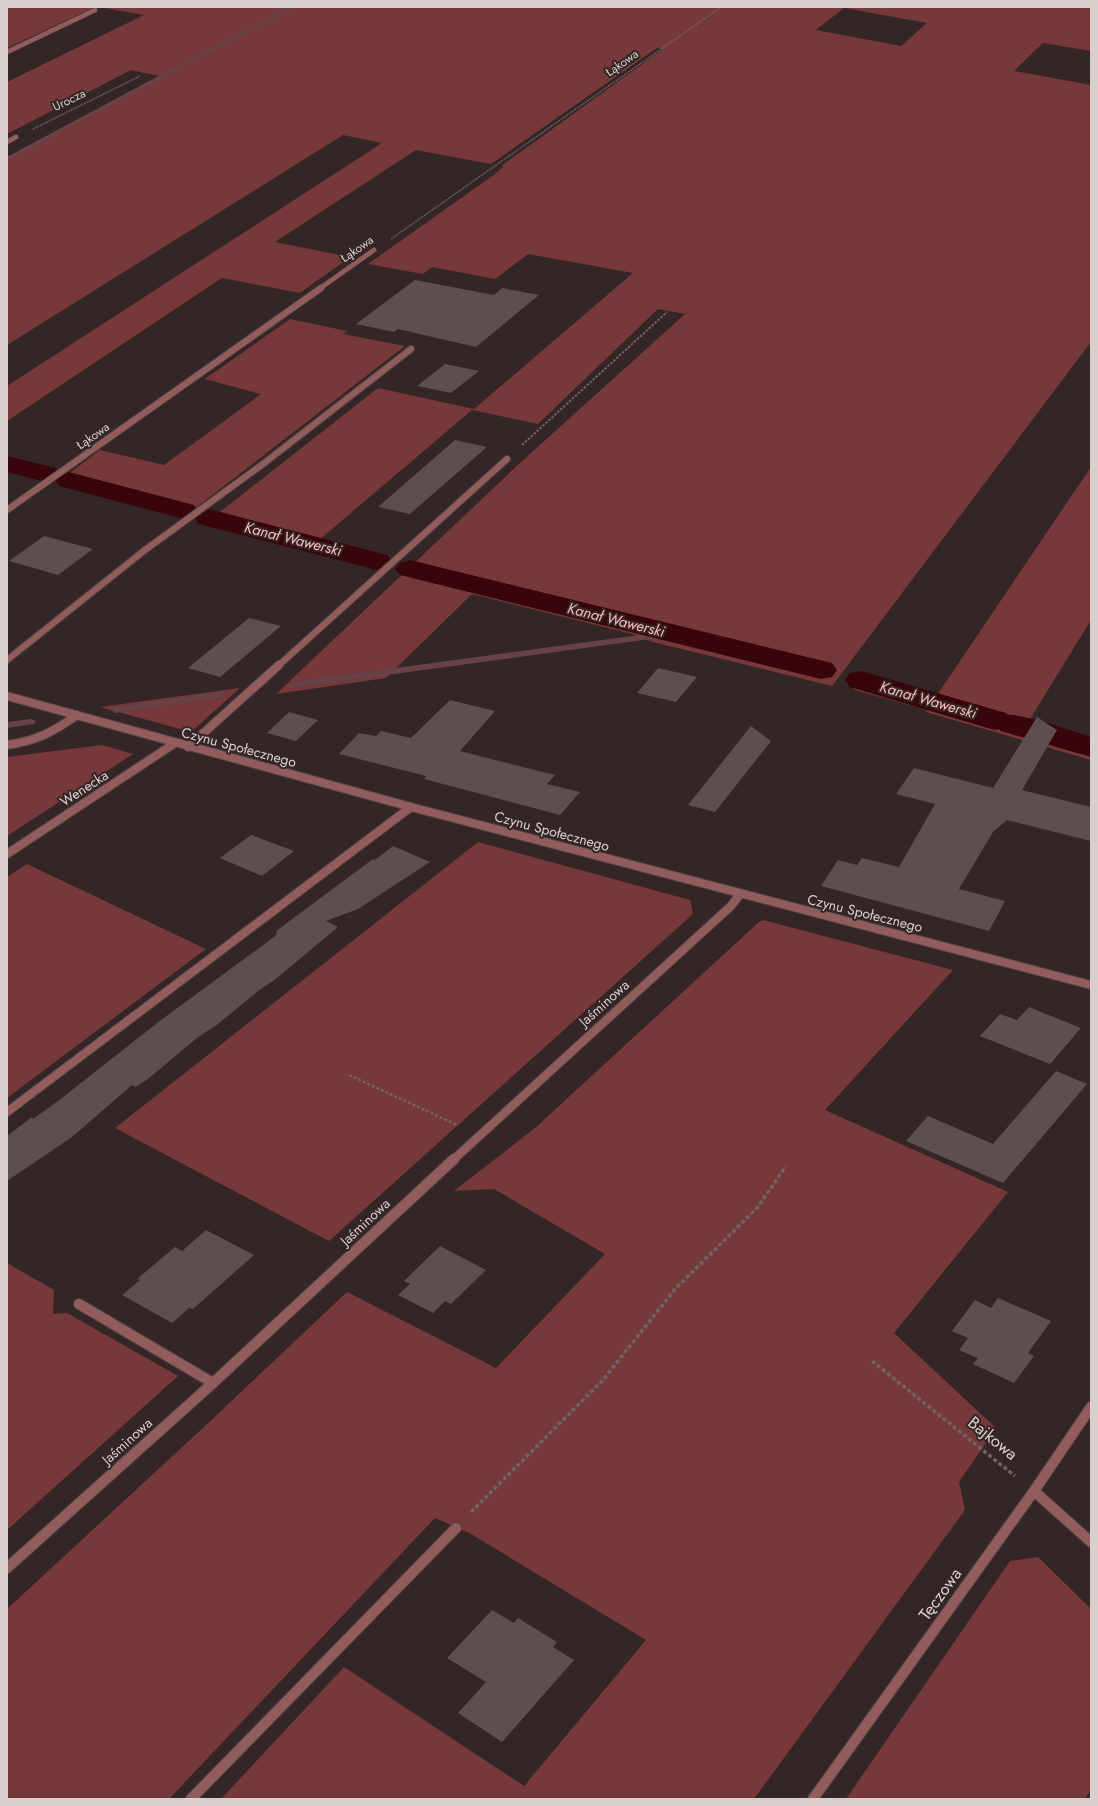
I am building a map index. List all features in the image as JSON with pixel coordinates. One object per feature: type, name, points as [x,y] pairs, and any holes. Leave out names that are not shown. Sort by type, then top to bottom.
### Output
[{"type":"street","points":[[7,52],[95,10]]},
{"type":"street","points":[[7,142],[16,137]]},
{"type":"street","name":"Łąkowa","points":[[7,510],[374,250]]},
{"type":"street","points":[[7,660],[145,550],[263,464],[411,349]]},
{"type":"street","points":[[188,747],[507,459]]},
{"type":"street","name":"Czynu Społecznego","points":[[7,696],[188,747],[411,807],[1091,985]]},
{"type":"street","points":[[7,745],[25,743],[42,738],[77,715]]},
{"type":"street","name":"Wenecka","points":[[7,854],[175,743]]},
{"type":"street","points":[[7,1112],[411,807]]},
{"type":"street","name":"Jaśminowa","points":[[7,1568],[213,1383],[479,1136],[731,906],[740,894]]},
{"type":"street","points":[[79,1304],[213,1383]]},
{"type":"street","name":"Tęczowa","points":[[813,1799],[1034,1491],[1091,1407]]},
{"type":"street","points":[[1034,1491],[1091,1542]]},
{"type":"street","points":[[191,1799],[456,1528]]},
{"type":"path","name":"Łąkowa","points":[[374,250],[721,7]]},
{"type":"path","name":"Urocza","points":[[16,137],[140,76]]},
{"type":"path","points":[[507,459],[667,312]]},
{"type":"path","points":[[349,1075],[479,1136]]},
{"type":"path","points":[[456,1528],[602,1381],[676,1288],[757,1208],[786,1166]]},
{"type":"path","name":"Bajkowa","points":[[872,1361],[1034,1491]]},
{"type":"shaded area","points":[[7,7],[95,7],[7,48]]},
{"type":"shaded area","points":[[99,7],[1091,7],[1091,51],[1043,43],[1014,71],[1091,85],[1091,342],[832,686],[653,642],[632,634],[472,594],[386,678],[276,694],[521,462],[685,314],[658,309],[538,424],[472,410],[319,540],[387,557],[376,566],[207,522],[378,388],[474,409],[633,273],[528,254],[495,279],[432,267],[423,274],[368,264],[495,174],[504,166],[501,166],[663,49],[657,48],[491,164],[416,150],[275,242],[350,257],[300,293],[222,278],[7,421],[7,386],[382,143],[343,135],[7,345],[7,157],[159,76],[131,70],[7,134],[7,82],[144,15]],"holes":[[[844,8],[927,23],[901,46],[816,30]]]},
{"type":"shaded area","points":[[290,319],[347,331],[343,334],[405,346],[185,516],[58,482],[100,450],[164,465],[261,394],[205,379]]},
{"type":"shaded area","points":[[1091,467],[1091,620],[1027,724],[1091,743],[1091,760],[926,712],[927,710],[855,690],[851,686],[863,678],[935,698]]},
{"type":"shaded area","points":[[240,688],[191,732],[100,707]]},
{"type":"shaded area","points":[[102,745],[133,754],[7,836],[7,757]]},
{"type":"shaded area","points":[[478,842],[690,900],[693,914],[329,1241],[115,1128]]},
{"type":"shaded area","points":[[27,864],[206,949],[7,1098],[7,877]]},
{"type":"shaded area","points":[[763,920],[953,970],[825,1110],[1008,1192],[894,1333],[996,1428],[959,1482],[965,1510],[754,1799],[221,1799],[344,1667],[524,1786],[646,1640],[471,1534],[435,1518],[169,1799],[7,1799],[7,1609],[347,1292],[496,1368],[605,1254],[494,1189],[454,1191],[535,1128],[759,922]]},
{"type":"shaded area","points":[[7,1263],[54,1290],[53,1314],[67,1313],[178,1376],[7,1530]]},
{"type":"shaded area","points":[[1038,1557],[1091,1609],[1091,1789],[1085,1799],[846,1799],[1010,1561]]},
{"type":"building","points":[[415,280],[494,295],[502,288],[539,295],[476,347],[398,329],[394,332],[356,324]]},
{"type":"building","points":[[445,364],[479,371],[451,393],[417,386]]},
{"type":"building","points":[[455,440],[487,447],[410,514],[378,507]]},
{"type":"building","points":[[44,536],[93,549],[58,575],[9,561]]},
{"type":"building","points":[[249,618],[281,626],[220,677],[188,668]]},
{"type":"building","points":[[658,668],[697,677],[676,702],[637,693]]},
{"type":"building","points":[[450,700],[495,711],[460,751],[555,775],[547,784],[580,792],[560,815],[424,779],[426,776],[339,754],[359,733],[376,736],[381,731],[411,738]]},
{"type":"building","points":[[289,712],[318,720],[296,741],[267,733]]},
{"type":"building","points":[[1037,717],[1057,730],[1022,790],[1091,807],[1091,841],[1007,820],[993,832],[959,889],[1005,901],[989,931],[821,886],[838,860],[857,865],[862,858],[899,867],[935,804],[896,794],[914,768],[993,788]]},
{"type":"building","points":[[751,726],[771,741],[715,812],[688,805]]},
{"type":"building","points":[[251,835],[294,851],[262,876],[220,858]]},
{"type":"building","points":[[393,846],[430,862],[358,909],[326,921],[338,927],[277,978],[258,991],[218,1024],[197,1038],[148,1079],[135,1087],[132,1085],[72,1137],[7,1181],[7,1136],[32,1117],[33,1119],[58,1101],[161,1020],[274,937],[277,933],[276,931],[373,859],[375,860]]},
{"type":"building","points":[[1029,1007],[1081,1028],[1050,1064],[980,1036],[1000,1014],[1017,1020]]},
{"type":"building","points":[[1056,1071],[1087,1084],[1003,1183],[906,1141],[928,1116],[993,1144]]},
{"type":"building","points":[[206,1230],[254,1255],[193,1309],[189,1308],[172,1323],[122,1295],[140,1280],[137,1279],[175,1247],[182,1251]]},
{"type":"building","points":[[440,1246],[486,1270],[451,1304],[445,1301],[433,1313],[398,1295],[410,1284],[404,1281]]},
{"type":"building","points":[[998,1298],[1051,1321],[1028,1353],[1034,1356],[1014,1383],[973,1364],[978,1358],[959,1350],[968,1338],[952,1331],[975,1300],[991,1308]]},
{"type":"building","points":[[492,1610],[514,1623],[518,1618],[557,1642],[553,1647],[574,1660],[502,1742],[458,1713],[486,1682],[447,1658]]},
{"type":"waterway","points":[[7,159],[292,7]]},
{"type":"waterway","name":"Kanał Wawerski","points":[[7,464],[46,474]]},
{"type":"waterway","name":"Kanał Wawerski","points":[[69,480],[184,511]]},
{"type":"waterway","name":"Kanał Wawerski","points":[[209,518],[377,561]]},
{"type":"waterway","name":"Kanał Wawerski","points":[[410,569],[821,670]]},
{"type":"waterway","points":[[292,685],[669,634]]},
{"type":"waterway","name":"Kanał Wawerski","points":[[861,680],[995,720]]},
{"type":"waterway","points":[[115,710],[222,695]]},
{"type":"waterway","points":[[7,725],[31,722]]},
{"type":"waterway","name":"Kanał Wawerski","points":[[1012,724],[1091,747]]}]
